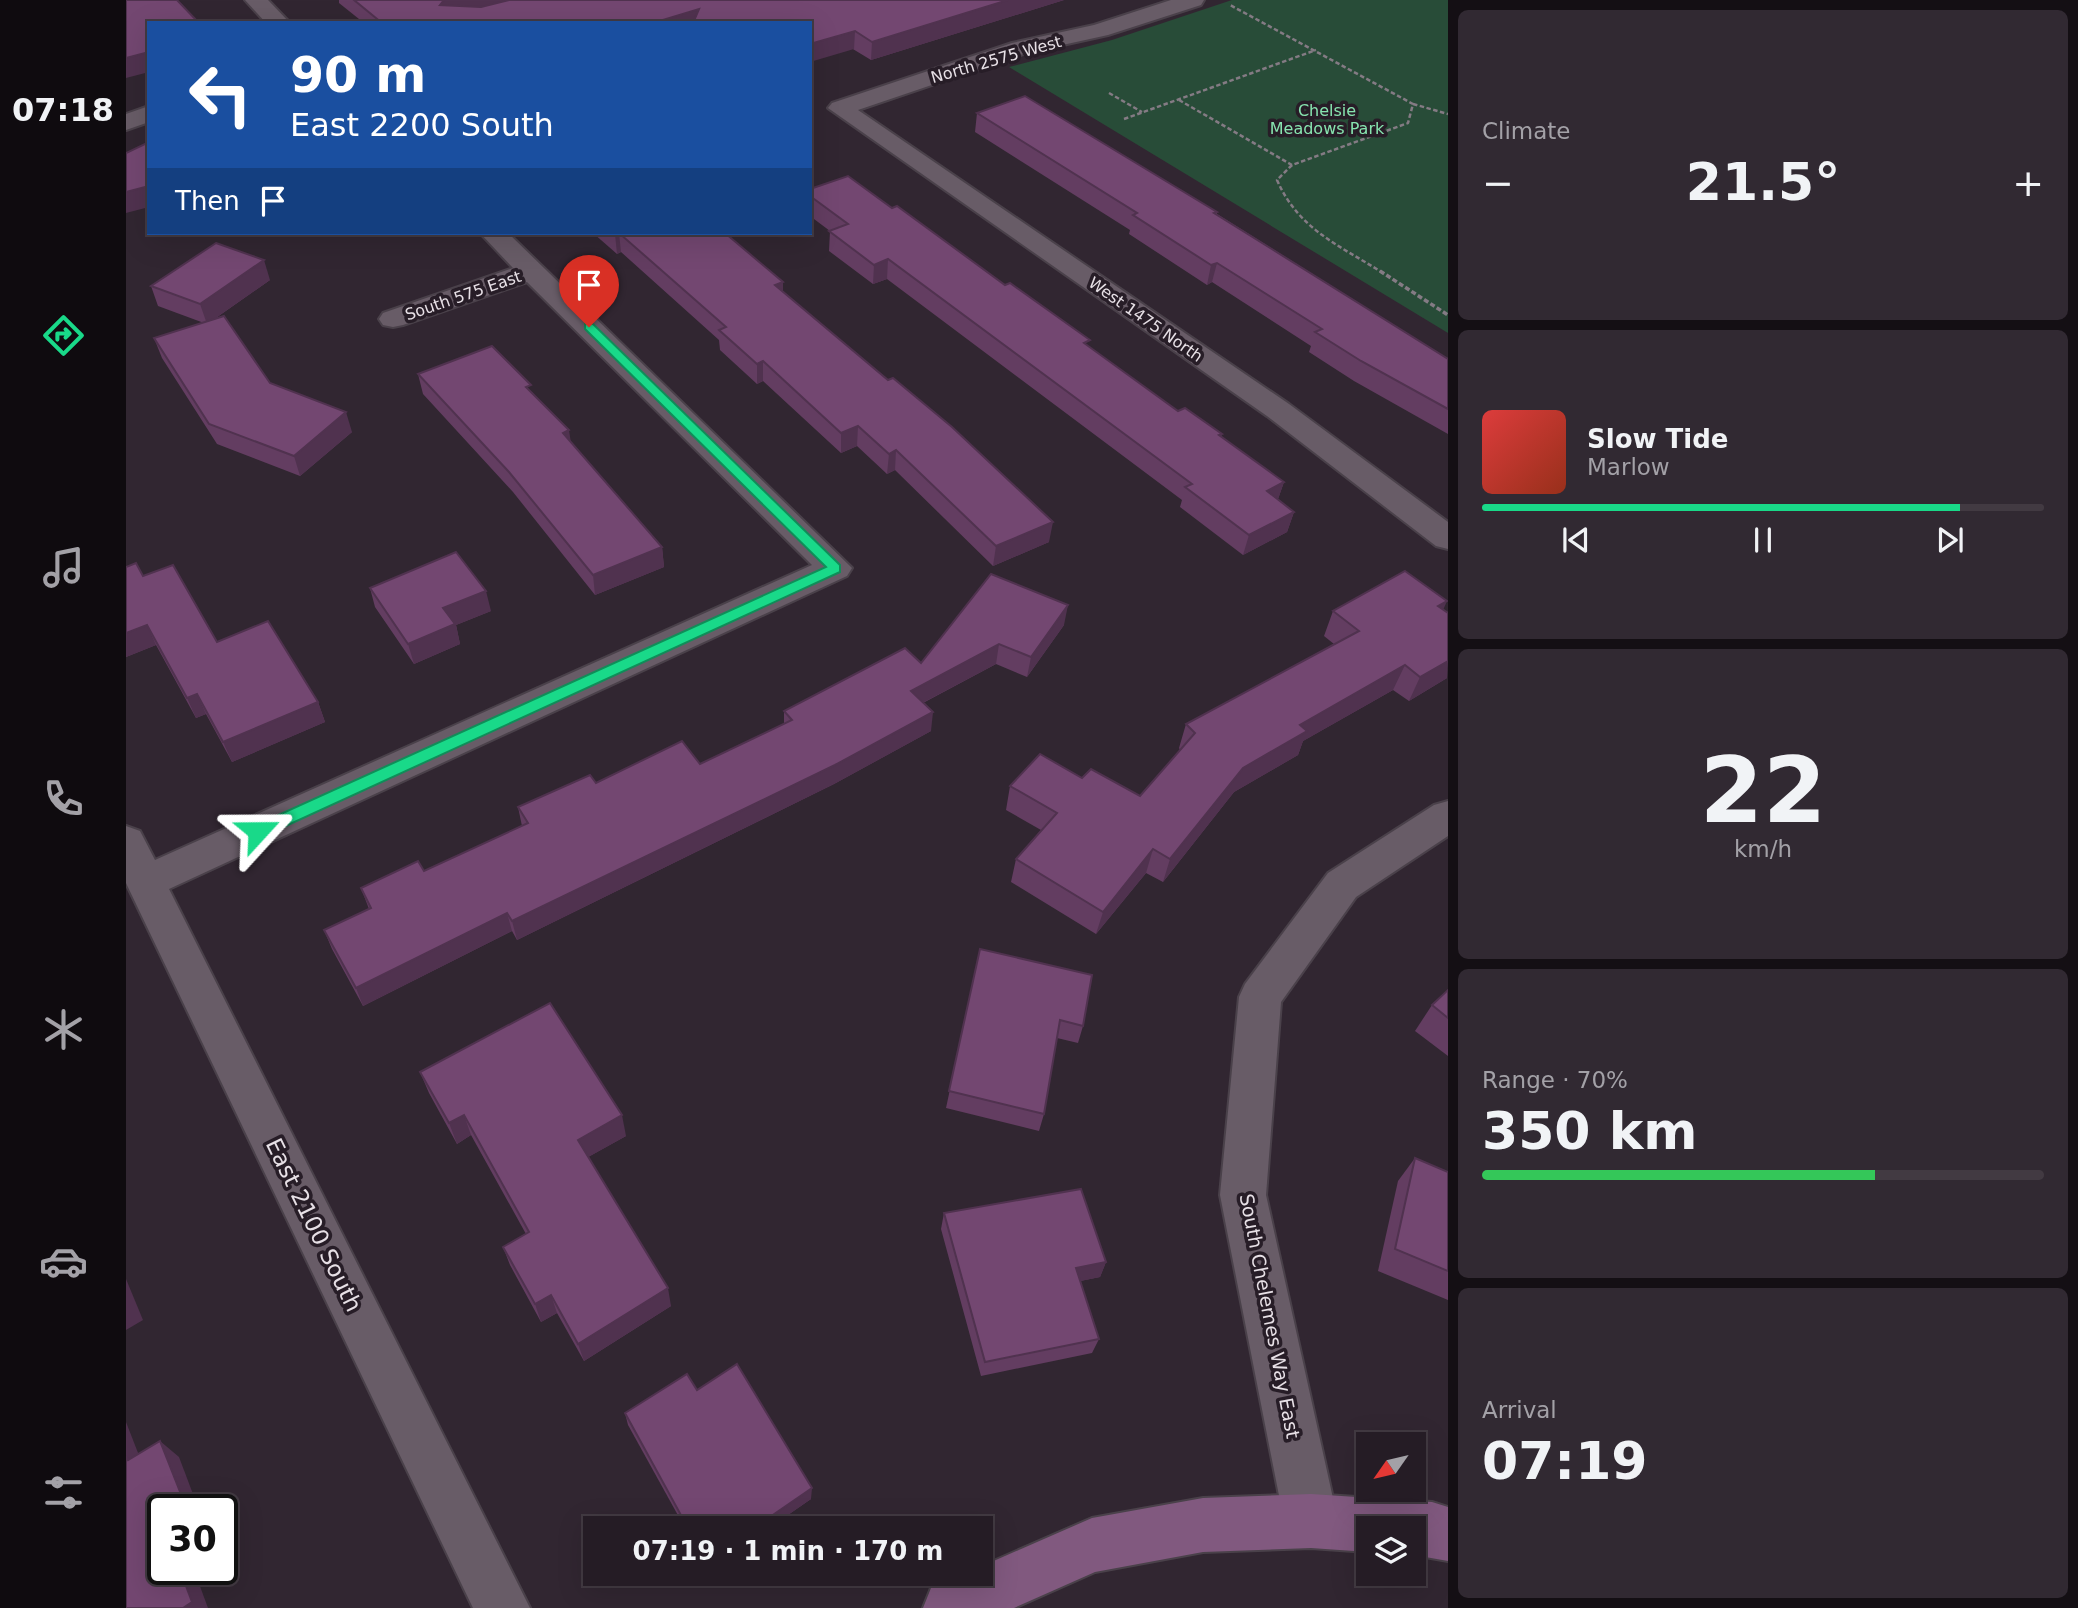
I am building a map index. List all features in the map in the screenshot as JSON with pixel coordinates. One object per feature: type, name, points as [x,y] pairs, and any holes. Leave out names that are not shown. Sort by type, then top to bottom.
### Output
[{"type":"street","points":[[256,0],[277,21]]},
{"type":"street","name":"North 2575 West","points":[[840,108],[1020,48],[1100,30],[1193,0]]},
{"type":"street","name":"West 1475 North","points":[[840,108],[1278,410],[1448,538]]},
{"type":"street","points":[[126,123],[147,114]]},
{"type":"street","points":[[136,862],[835,568],[495,235]]},
{"type":"street","name":"South 575 East","points":[[393,319],[533,271]]},
{"type":"street","name":"South Chelemes Way East","points":[[1311,1521],[1243,1195],[1260,997],[1342,885],[1448,816]]},
{"type":"street","name":"East 2100 South","points":[[136,862],[502,1608]]},
{"type":"street","points":[[951,1608],[1092,1545],[1203,1525],[1311,1521],[1432,1529],[1448,1534]]},
{"type":"path","points":[[1229,5],[1317,49],[1413,104],[1448,114]]},
{"type":"path","points":[[1124,120],[1317,49]]},
{"type":"path","points":[[1109,93],[1143,113]]},
{"type":"path","points":[[1180,100],[1292,164]]},
{"type":"path","points":[[1413,104],[1408,123],[1292,164],[1277,180],[1286,200],[1301,220],[1448,316]]},
{"type":"green space","name":"Chelsie Meadows Park","points":[[1232,0],[1448,0],[1448,333],[1009,67],[1112,40]]},
{"type":"building","points":[[126,0],[177,0],[197,21],[147,21],[147,53],[126,58]]},
{"type":"building","points":[[354,0],[444,0],[440,5],[481,7],[509,0],[1008,0],[872,42],[855,31],[812,43],[812,21],[694,21],[699,9],[660,21],[380,21]]},
{"type":"building","points":[[1025,96],[1217,212],[1214,213],[1448,359],[1448,409],[1361,361],[1315,332],[1322,329],[1217,263],[1211,265],[1133,215],[1137,213],[977,113]]},
{"type":"building","points":[[147,143],[147,187],[126,192],[126,153]]},
{"type":"building","points":[[848,176],[892,208],[897,206],[1005,285],[1010,283],[1090,340],[1084,343],[1178,411],[1185,408],[1222,434],[1219,435],[1284,482],[1267,491],[1294,512],[1249,535],[1185,487],[1192,484],[888,259],[874,265],[829,231],[848,224],[812,197],[812,188]]},
{"type":"building","points":[[621,235],[727,235],[783,282],[775,285],[888,380],[893,378],[952,427],[1053,522],[996,546],[896,450],[889,454],[858,426],[841,433],[763,361],[757,364],[719,330],[726,327]]},
{"type":"building","points":[[216,243],[264,260],[200,304],[151,286]]},
{"type":"building","points":[[224,316],[270,383],[346,412],[294,456],[209,424],[154,338]]},
{"type":"building","points":[[492,346],[531,385],[526,387],[569,430],[563,433],[662,547],[593,575],[509,472],[418,374]]},
{"type":"building","points":[[456,552],[486,591],[443,608],[455,624],[408,644],[370,588]]},
{"type":"building","points":[[136,563],[143,576],[173,565],[217,642],[268,621],[318,702],[223,742],[197,694],[187,698],[147,625],[126,633],[126,567]]},
{"type":"building","points":[[1405,571],[1447,601],[1438,606],[1448,613],[1448,661],[1420,677],[1405,665],[1300,725],[1307,731],[1243,768],[1170,859],[1153,849],[1103,912],[1016,859],[1057,813],[1010,786],[1040,754],[1082,778],[1091,769],[1140,796],[1195,733],[1186,724],[1359,631],[1333,611]]},
{"type":"building","points":[[991,574],[1068,605],[1031,657],[999,644],[911,691],[933,712],[835,765],[512,921],[507,913],[356,988],[324,930],[371,908],[361,888],[418,861],[424,871],[528,823],[518,807],[590,775],[596,783],[682,741],[700,764],[792,720],[784,711],[905,648],[921,663]]},
{"type":"building","points":[[980,949],[1092,975],[1083,1026],[1060,1020],[1044,1114],[949,1091]]},
{"type":"building","points":[[1448,990],[1448,1018],[1432,1005]]},
{"type":"building","points":[[550,1003],[622,1115],[578,1140],[668,1288],[578,1344],[551,1295],[535,1304],[503,1247],[529,1232],[464,1115],[449,1123],[420,1072]]},
{"type":"building","points":[[1415,1158],[1448,1172],[1448,1271],[1395,1249]]},
{"type":"building","points":[[1081,1189],[1106,1262],[1076,1268],[1099,1339],[985,1362],[944,1213]]},
{"type":"building","points":[[737,1364],[812,1488],[771,1516],[681,1516],[625,1413],[687,1374],[697,1390]]},
{"type":"building","points":[[160,1441],[181,1494],[147,1494],[147,1585],[186,1585],[192,1602],[183,1608],[126,1608],[126,1456],[128,1460]]},
{"type":"route","points":[[258,831],[835,568],[589,327]]}]
